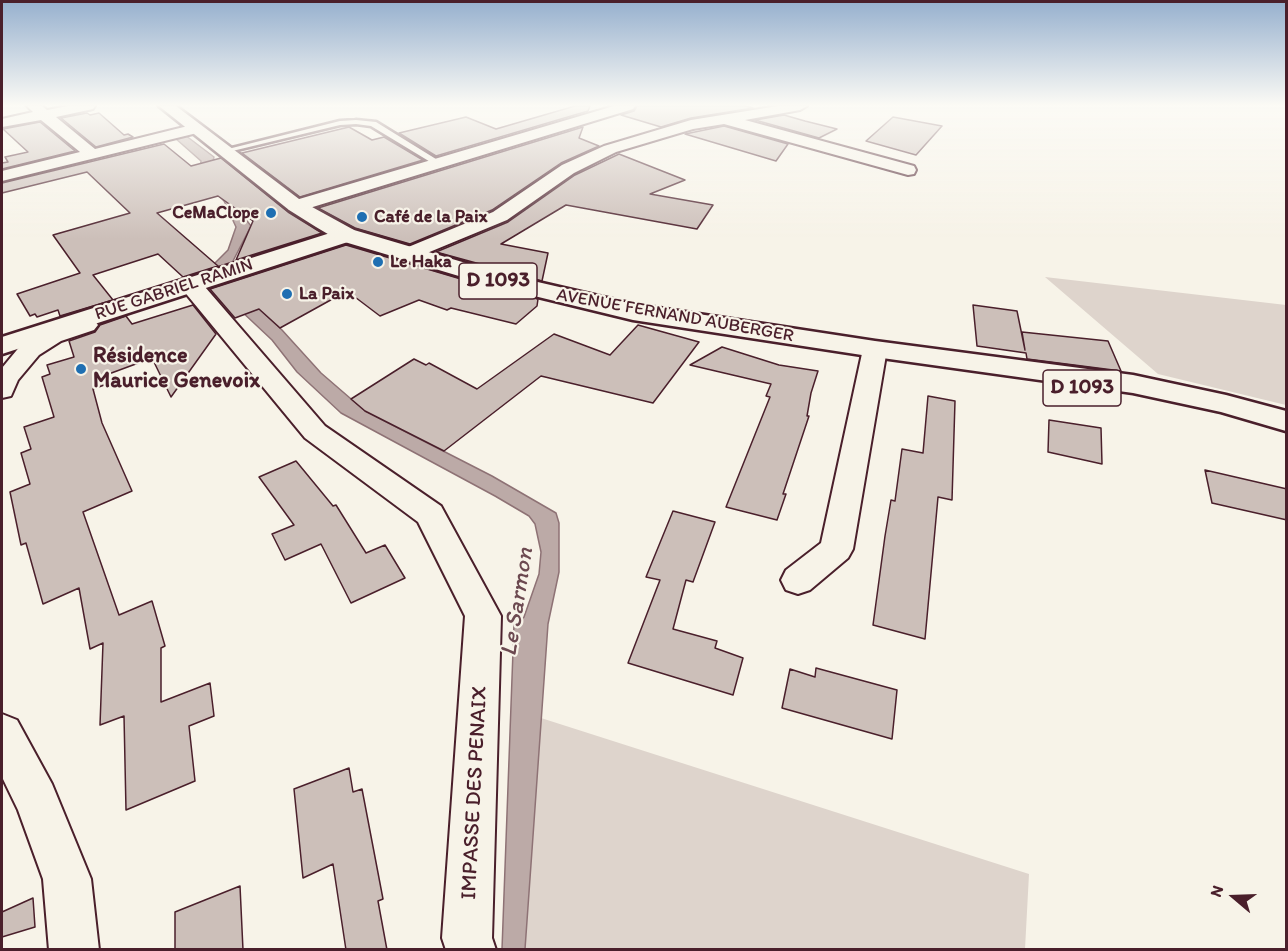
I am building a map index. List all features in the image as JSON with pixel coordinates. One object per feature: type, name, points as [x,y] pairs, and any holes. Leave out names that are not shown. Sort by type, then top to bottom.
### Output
[{"type":"main road","name":"D 1093","points":[[224,151],[296,206],[346,235],[408,254]]},
{"type":"main road","name":"RUE GABRIEL RAMIN","points":[[2,345],[346,235]]},
{"type":"main road","name":"AVENUE FERNAND AUBERGER","points":[[408,254],[514,285],[589,303],[875,349],[1133,384],[1226,404],[1287,421]]},
{"type":"main road","name":"AVENUE FERNAND AUBERGER","points":[[875,349],[1138,399],[1287,438]]},
{"type":"street","points":[[88,150],[92,154]]},
{"type":"street","points":[[2,176],[107,150]]},
{"type":"street","points":[[296,206],[484,150]]},
{"type":"street","points":[[408,254],[500,216],[568,168],[607,150]]},
{"type":"street","points":[[836,150],[908,170]]},
{"type":"street","name":"IMPASSE DES PENAIX","points":[[190,285],[315,432],[430,514],[483,616],[467,938],[471,950]]},
{"type":"street","points":[[3,379],[30,350],[53,336],[119,315],[149,298]]},
{"type":"street","points":[[798,580],[836,549],[875,349]]},
{"type":"street","points":[[2,734],[36,800],[67,879],[74,950]]},
{"type":"lane","points":[[417,150],[440,164]]},
{"type":"shaded area","points":[[189,150],[205,150],[214,157],[212,166],[237,201],[241,213],[251,226],[228,267],[211,272],[213,268],[211,267],[228,250],[236,227],[224,201],[199,175],[201,161]]},
{"type":"shaded area","points":[[1045,277],[1286,305],[1286,405],[1158,374]]},
{"type":"shaded area","points":[[255,305],[282,330],[321,373],[365,411],[492,476],[556,513],[559,523],[559,572],[548,624],[525,949],[502,949],[514,624],[520,622],[524,617],[539,574],[541,552],[535,524],[529,516],[495,496],[341,413],[297,372],[272,340],[239,309]]},
{"type":"shaded area","points":[[541,718],[1029,874],[1025,949],[525,950]]},
{"type":"building","points":[[26,150],[75,151],[2,169],[2,163],[8,162],[5,157],[28,152]]},
{"type":"building","points":[[137,150],[172,150],[191,166],[221,158],[288,212],[322,233],[236,260],[253,221],[218,196],[157,213],[218,266],[183,277],[158,254],[93,275],[113,300],[60,316],[58,310],[37,317],[35,314],[30,316],[17,294],[80,273],[53,235],[130,213],[87,172],[2,193],[2,183]]},
{"type":"building","points":[[253,150],[407,150],[423,160],[300,197],[242,153]]},
{"type":"building","points":[[427,150],[455,150],[436,156]]},
{"type":"building","points":[[507,150],[589,150],[561,163],[492,210],[410,244],[355,228],[318,208]]},
{"type":"building","points":[[740,150],[783,150],[776,161]]},
{"type":"building","points":[[900,150],[920,150],[916,155]]},
{"type":"building","points":[[619,154],[685,180],[650,194],[713,205],[697,229],[566,205],[501,244],[548,253],[542,281],[436,252],[508,222],[575,175]]},
{"type":"building","points":[[346,245],[488,287],[538,299],[537,306],[516,324],[451,308],[447,310],[419,300],[380,316],[347,291],[280,328],[259,309],[235,318],[210,289]]},
{"type":"building","points":[[193,305],[216,334],[171,397],[152,358],[106,375],[110,383],[93,389],[102,423],[132,491],[83,512],[119,615],[152,601],[165,646],[161,648],[161,702],[210,683],[214,716],[189,726],[195,781],[126,810],[124,716],[100,725],[103,643],[90,649],[79,588],[43,604],[26,543],[21,545],[10,492],[30,484],[21,453],[31,449],[24,427],[54,417],[42,377],[50,374],[47,365],[74,357],[69,341],[95,332],[100,325],[126,316],[132,324]]},
{"type":"building","points":[[973,305],[1017,311],[1025,350],[1022,332],[1108,341],[1121,371],[1027,359],[1026,353],[977,346]]},
{"type":"building","points":[[638,325],[699,342],[653,403],[541,376],[444,451],[365,411],[351,399],[414,359],[426,365],[429,363],[477,389],[554,334],[610,355]]},
{"type":"building","points":[[722,347],[779,365],[818,371],[811,393],[807,416],[809,416],[783,494],[786,494],[777,520],[726,507],[770,397],[766,396],[771,384],[690,365]]},
{"type":"building","points":[[928,396],[955,401],[952,500],[938,497],[925,639],[873,625],[885,536],[891,500],[895,501],[902,449],[923,453]]},
{"type":"building","points":[[1049,420],[1101,428],[1102,464],[1048,452]]},
{"type":"building","points":[[296,461],[333,506],[336,505],[366,553],[385,545],[405,578],[351,603],[321,544],[285,560],[272,534],[294,525],[259,477]]},
{"type":"building","points":[[1205,470],[1287,489],[1287,520],[1212,503]]},
{"type":"building","points":[[673,511],[715,522],[693,582],[686,580],[673,629],[717,641],[715,648],[743,658],[733,695],[628,663],[660,580],[646,577]]},
{"type":"building","points":[[816,668],[897,690],[892,739],[782,708],[790,669],[815,677]]},
{"type":"building","points":[[349,768],[353,792],[362,789],[383,899],[378,901],[387,950],[346,950],[333,864],[303,878],[294,789]]},
{"type":"building","points":[[240,886],[243,950],[175,950],[175,912]]},
{"type":"building","points":[[33,898],[35,927],[2,937],[2,912]]},
{"type":"place","name":"CeMaClope","points":[[271,213]]},
{"type":"place","name":"Café de la Paix","points":[[362,217]]},
{"type":"place","name":"Le Haka","points":[[378,262]]},
{"type":"place","name":"La Paix","points":[[287,294]]},
{"type":"place","name":"Résidence Maurice Genevoix","points":[[81,369]]},
{"type":"water label","name":"Le Sarmon","points":[[518,602]]}]
